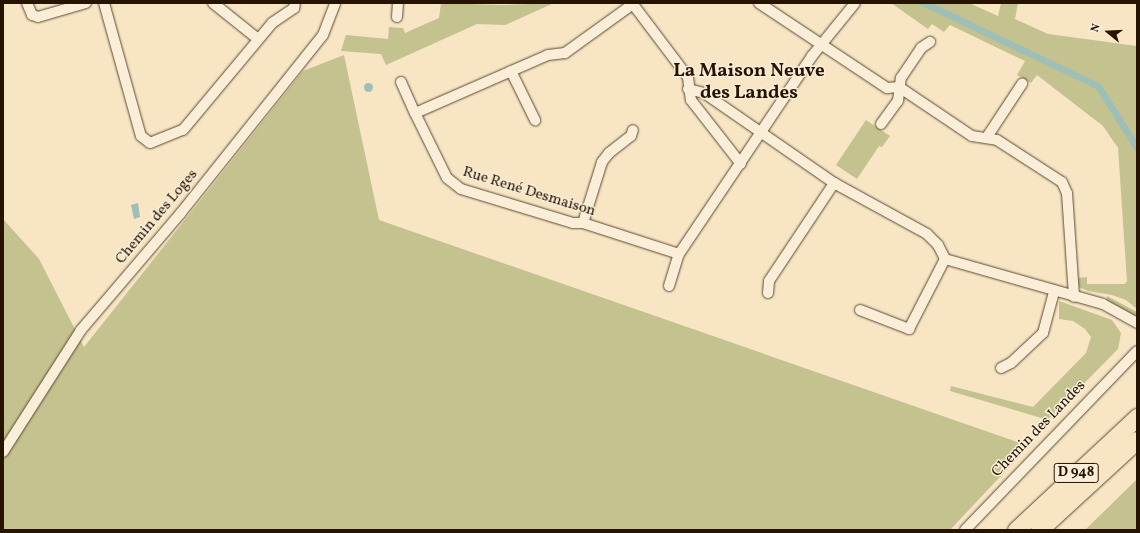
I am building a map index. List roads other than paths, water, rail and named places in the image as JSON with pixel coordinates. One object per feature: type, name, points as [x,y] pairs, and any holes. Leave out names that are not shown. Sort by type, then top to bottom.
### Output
[{"type":"highway","name":"D 948","points":[[1016,530],[1137,418]]},
{"type":"highway","name":"D 948","points":[[1039,530],[1137,440]]},
{"type":"street","points":[[27,3],[32,14],[38,17],[55,7],[86,3]]},
{"type":"street","points":[[104,3],[141,136],[150,143],[183,130],[272,23],[294,8],[295,3]]},
{"type":"street","points":[[213,3],[258,39]]},
{"type":"street","name":"Chemin des Loges","points":[[3,452],[81,330],[180,214],[323,35],[335,3]]},
{"type":"street","points":[[397,17],[398,3]]},
{"type":"street","points":[[415,113],[548,55],[565,53],[632,3],[688,77],[688,89],[691,100],[698,111],[741,164]]},
{"type":"street","points":[[759,3],[887,88],[898,87],[972,136],[987,137],[997,140],[1062,182],[1067,193],[1074,297]]},
{"type":"street","points":[[669,286],[679,254],[741,164],[812,56],[822,46],[855,3]]},
{"type":"street","points":[[881,124],[898,101],[898,87],[901,78],[921,48],[930,42]]},
{"type":"street","points":[[511,71],[534,120]]},
{"type":"street","name":"Rue René Desmaison","points":[[401,82],[415,113],[453,184],[573,223],[583,223],[679,254]]},
{"type":"street","points":[[987,137],[1022,84]]},
{"type":"street","points":[[688,89],[704,93],[760,134],[834,183],[927,234],[938,245],[945,259],[1054,292],[1103,304],[1136,324]]},
{"type":"street","points":[[583,223],[602,162],[631,136],[633,130]]},
{"type":"street","points":[[768,293],[769,281],[834,183]]},
{"type":"street","points":[[860,310],[910,329],[945,259]]},
{"type":"street","points":[[1001,368],[1011,363],[1043,333],[1054,292]]},
{"type":"street","name":"Chemin des Landes","points":[[965,530],[1137,351]]},
{"type":"water","points":[[916,3],[932,3],[1101,84],[1137,141],[1137,154],[1096,89]]},
{"type":"water","points":[[368,82],[373,87],[368,92],[363,87]]},
{"type":"water","points":[[138,203],[140,217],[134,219],[131,205]]},
{"type":"district","name":"La Maison Neuve des Landes","points":[[749,83]]}]
